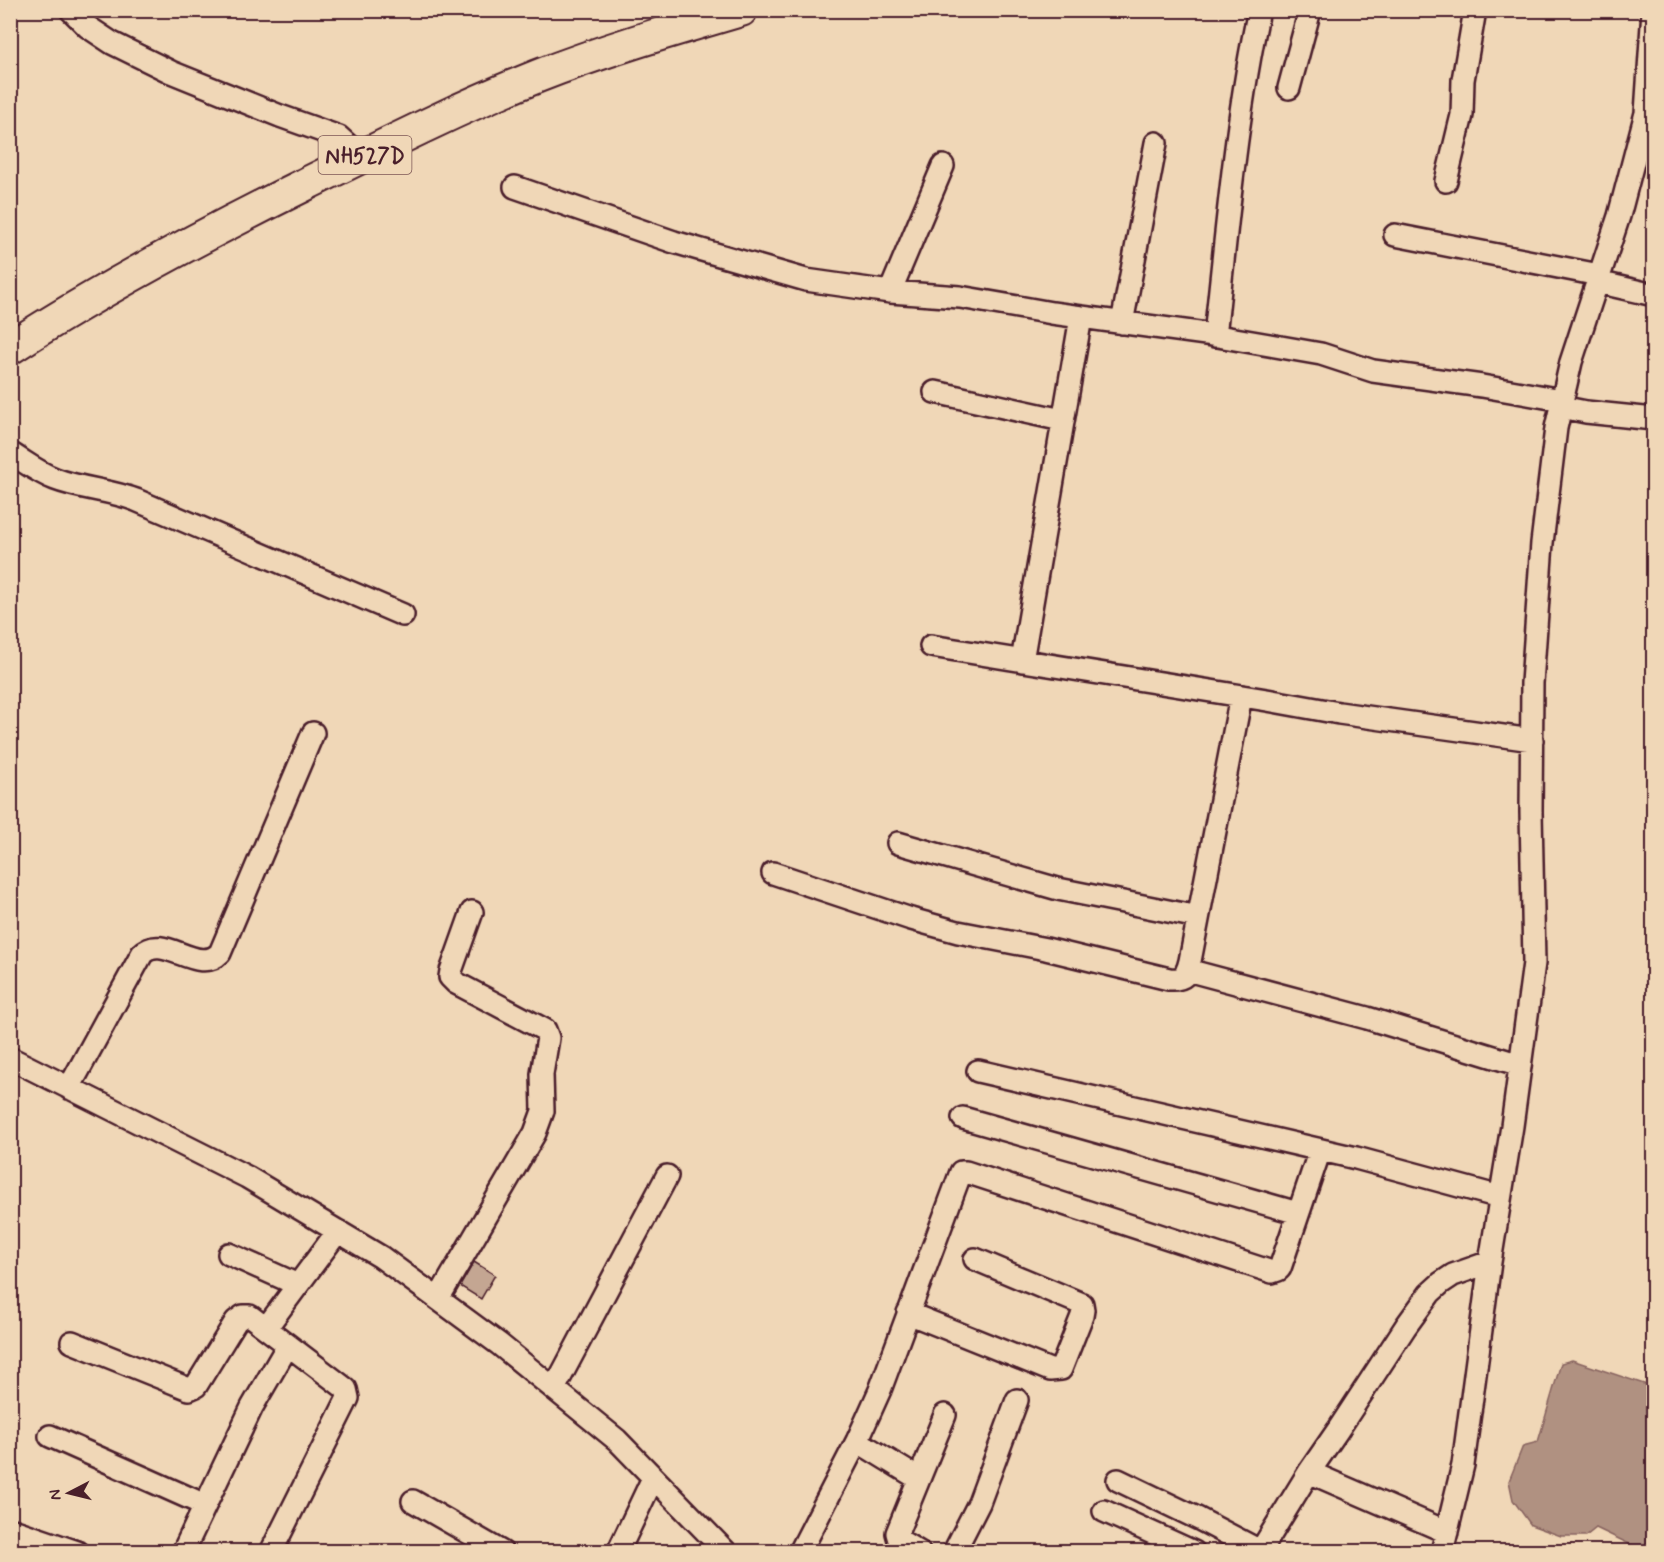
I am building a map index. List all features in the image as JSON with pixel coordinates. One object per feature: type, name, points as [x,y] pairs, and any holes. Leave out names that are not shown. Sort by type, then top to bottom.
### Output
[{"type":"highway","name":"NH527D","points":[[10,348],[118,281],[409,133],[539,76],[741,10]]},
{"type":"street","points":[[71,10],[88,27],[112,43],[171,72],[339,137],[362,157]]},
{"type":"street","points":[[1215,336],[1229,202],[1259,10]]},
{"type":"street","points":[[1289,88],[1310,10]]},
{"type":"street","points":[[1446,181],[1463,110],[1462,84],[1475,10]]},
{"type":"street","points":[[1309,1472],[1445,1542],[1463,1465],[1534,963],[1531,812],[1532,683],[1542,543],[1556,428],[1571,362],[1619,216],[1646,114],[1653,10]]},
{"type":"street","points":[[1122,323],[1156,143]]},
{"type":"street","points":[[890,292],[943,166]]},
{"type":"street","points":[[515,187],[674,242],[806,280],[890,292],[960,297],[1215,336],[1322,354],[1373,371],[1482,386],[1561,403],[1586,412],[1653,419]]},
{"type":"street","points":[[1395,235],[1598,279],[1653,295]]},
{"type":"street","points":[[1022,661],[1081,317]]},
{"type":"street","points":[[935,392],[1062,420]]},
{"type":"street","points":[[10,453],[55,479],[120,493],[403,615]]},
{"type":"street","points":[[931,646],[1339,713],[1532,740]]},
{"type":"street","points":[[773,873],[911,919],[958,932],[1046,948],[1169,979],[1181,979],[1187,970],[1241,696]]},
{"type":"street","points":[[69,1088],[142,954],[147,949],[157,947],[205,960],[220,953],[313,733]]},
{"type":"street","points":[[898,843],[1058,889],[1198,917]]},
{"type":"street","points":[[438,1299],[535,1133],[543,1112],[542,1074],[548,1038],[545,1030],[456,983],[450,977],[472,912]]},
{"type":"street","points":[[1187,970],[1366,1018],[1520,1065]]},
{"type":"street","points":[[10,1058],[247,1177],[381,1257],[499,1344],[617,1440],[725,1551]]},
{"type":"street","points":[[978,1071],[1320,1150],[1500,1197]]},
{"type":"street","points":[[963,1118],[1298,1214]]},
{"type":"street","points":[[800,1551],[857,1441],[880,1390],[961,1172],[964,1171],[1272,1272],[1280,1268],[1320,1150]]},
{"type":"street","points":[[554,1389],[667,1176]]},
{"type":"street","points":[[266,1328],[338,1232]]},
{"type":"street","points":[[229,1254],[298,1285]]},
{"type":"street","points":[[908,1313],[1050,1370],[1061,1369],[1082,1316],[1082,1304],[975,1259]]},
{"type":"street","points":[[1118,1480],[1261,1551],[1309,1472],[1430,1293],[1454,1275],[1490,1262]]},
{"type":"street","points":[[72,1342],[189,1389],[196,1386],[236,1321],[250,1316],[346,1389],[348,1395],[271,1551]]},
{"type":"street","points":[[183,1551],[252,1407],[288,1345]]},
{"type":"street","points":[[954,1551],[979,1503],[1017,1400]]},
{"type":"street","points":[[918,1551],[899,1540],[897,1533],[945,1415]]},
{"type":"street","points":[[50,1436],[205,1505]]},
{"type":"street","points":[[857,1441],[919,1479]]},
{"type":"street","points":[[618,1551],[653,1478]]},
{"type":"street","points":[[413,1501],[502,1551]]},
{"type":"street","points":[[1104,1511],[1194,1551]]},
{"type":"street","points":[[10,1529],[77,1551]]},
{"type":"shaded area","points":[[1572,1360],[1653,1387],[1653,1551],[1644,1551],[1596,1528],[1586,1536],[1561,1536],[1531,1525],[1513,1500],[1509,1481],[1523,1446],[1538,1442],[1561,1363]]},
{"type":"building","points":[[474,1262],[495,1275],[481,1299],[460,1286]]}]
